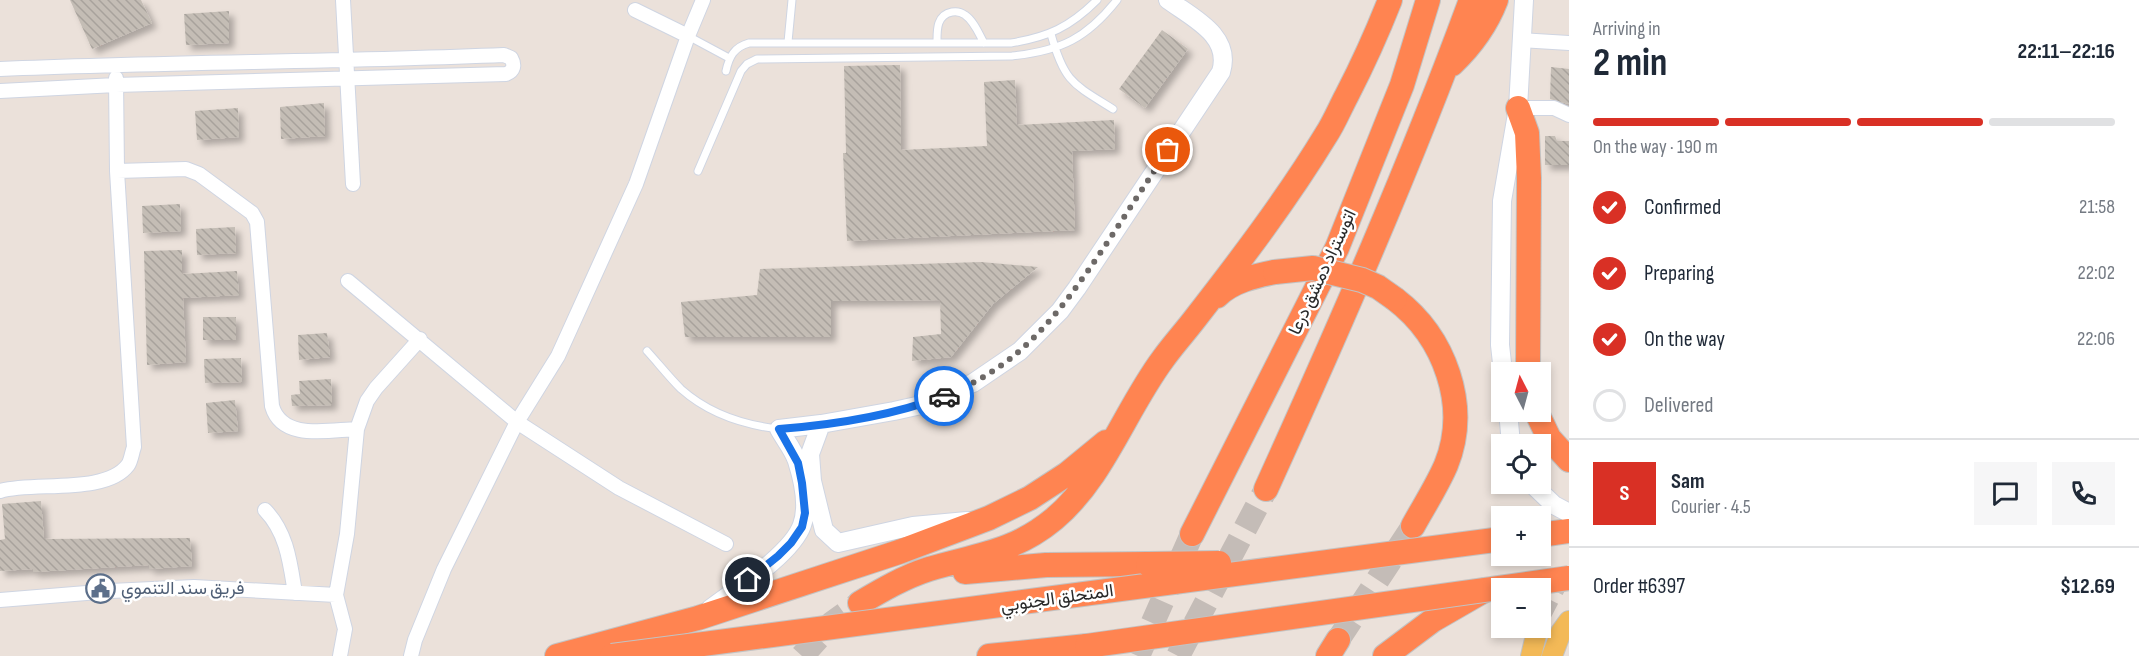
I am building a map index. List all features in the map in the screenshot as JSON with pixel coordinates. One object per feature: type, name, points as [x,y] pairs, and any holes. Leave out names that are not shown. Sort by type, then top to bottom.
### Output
[{"type":"highway","points":[[860,603],[903,579],[927,570],[1003,550],[1053,520],[1081,492],[1097,470],[1115,435],[1163,359],[1264,225],[1327,134],[1376,37],[1390,0]]},
{"type":"highway","name":"اتوستراد دمشق درعا","points":[[1192,534],[1337,248],[1402,85],[1428,0]]},
{"type":"highway","name":"اتوستراد دمشق درعا","points":[[1266,489],[1348,308],[1446,69],[1471,0]]},
{"type":"highway","points":[[1446,69],[1466,51],[1478,36],[1496,0]]},
{"type":"highway","points":[[1518,108],[1527,134],[1529,178],[1528,362]]},
{"type":"highway","points":[[1194,320],[1221,292],[1248,278],[1312,268],[1362,280],[1378,287],[1409,309],[1434,341],[1450,381],[1455,412],[1453,441],[1446,464],[1413,526]]},
{"type":"highway","points":[[1541,422],[1549,438],[1569,460]]},
{"type":"highway","points":[[557,656],[698,618],[899,552],[989,518],[1030,498],[1067,474],[1115,435]]},
{"type":"highway","points":[[1551,533],[1569,531]]},
{"type":"highway","name":"المتحلق الجنوبي","points":[[612,656],[1491,541]]},
{"type":"highway","points":[[903,579],[1046,565],[1311,563]]},
{"type":"highway","points":[[989,656],[1087,646],[1569,578]]},
{"type":"highway","points":[[1384,656],[1433,620],[1486,590]]},
{"type":"main road","points":[[1552,656],[1569,621]]},
{"type":"main road","points":[[1531,656],[1535,638]]},
{"type":"street","points":[[343,0],[353,184]]},
{"type":"street","points":[[411,656],[415,640],[444,569],[517,422],[558,356],[636,184],[703,0]]},
{"type":"street","points":[[989,518],[913,526],[838,543],[824,530],[807,482],[794,453],[779,429],[821,424],[921,405],[965,387],[998,368],[1020,351],[1060,311],[1221,72],[1224,55],[1218,39],[1168,0]]},
{"type":"street","points":[[1502,362],[1500,345],[1502,201],[1518,108],[1524,0]]},
{"type":"street","points":[[635,10],[688,36]]},
{"type":"street","points":[[1521,40],[1569,43]]},
{"type":"street","points":[[0,69],[115,64],[347,61],[504,55],[511,58],[514,66],[506,74],[116,85],[0,91]]},
{"type":"street","points":[[0,491],[90,484],[116,475],[129,465],[134,447],[117,171],[115,64]]},
{"type":"street","points":[[1518,108],[1554,108],[1569,115]]},
{"type":"street","points":[[117,171],[186,169],[199,174],[252,213],[257,222],[272,406],[275,415],[292,429],[302,431],[357,429]]},
{"type":"street","points":[[348,281],[517,422],[619,488],[726,544]]},
{"type":"street","points":[[340,656],[345,629],[336,595],[347,534],[357,429],[367,401],[376,388],[420,339]]},
{"type":"street","points":[[698,618],[765,568],[791,543],[802,527],[810,454],[821,424]]},
{"type":"street","points":[[1542,494],[1554,505],[1569,513]]},
{"type":"street","points":[[265,510],[273,518],[287,546],[295,592]]},
{"type":"street","points":[[0,600],[194,587],[336,595]]},
{"type":"lane","points":[[788,42],[792,0]]},
{"type":"lane","points":[[726,71],[729,58],[746,44],[788,42],[1011,43],[1051,34],[1083,14],[1097,0]]},
{"type":"lane","points":[[698,171],[737,78],[747,64],[757,59],[1012,56],[1055,49],[1092,28],[1118,0]]},
{"type":"lane","points":[[937,44],[937,28],[940,20],[947,13],[957,11],[962,12],[970,20],[984,43]]},
{"type":"lane","points":[[1051,34],[1066,75],[1076,86],[1113,109]]},
{"type":"lane","points":[[688,36],[729,58]]},
{"type":"lane","points":[[926,43],[927,58]]},
{"type":"lane","points":[[646,351],[681,389],[708,408],[742,422],[779,429]]},
{"type":"building","points":[[70,0],[141,0],[152,23],[92,49]]},
{"type":"building","points":[[229,11],[229,43],[186,45],[184,14]]},
{"type":"building","points":[[1162,30],[1188,49],[1145,108],[1119,89]]},
{"type":"building","points":[[900,65],[901,150],[987,146],[984,82],[1015,80],[1017,125],[1114,120],[1115,149],[1072,151],[1075,230],[847,241],[843,153],[846,153],[844,66]]},
{"type":"building","points":[[1551,67],[1569,69],[1569,104],[1550,99]]},
{"type":"building","points":[[324,103],[325,136],[281,139],[280,107]]},
{"type":"building","points":[[238,108],[239,137],[197,140],[195,111]]},
{"type":"building","points":[[1545,136],[1555,136],[1557,141],[1569,141],[1569,165],[1545,165]]},
{"type":"building","points":[[180,204],[181,231],[143,233],[142,206]]},
{"type":"building","points":[[235,227],[236,253],[197,255],[196,229]]},
{"type":"building","points":[[182,250],[182,274],[237,271],[239,295],[183,298],[186,362],[147,365],[144,251]]},
{"type":"building","points":[[981,262],[1038,267],[993,304],[951,357],[912,361],[913,337],[941,334],[940,300],[831,301],[831,337],[685,337],[681,302],[757,295],[760,269]]},
{"type":"building","points":[[203,317],[236,317],[236,340],[203,340]]},
{"type":"building","points":[[327,333],[330,357],[299,360],[298,335]]},
{"type":"building","points":[[241,358],[242,382],[205,383],[204,359]]},
{"type":"building","points":[[331,379],[332,405],[292,406],[291,395],[300,394],[299,381]]},
{"type":"building","points":[[235,400],[238,431],[208,433],[206,403]]},
{"type":"building","points":[[41,501],[44,539],[190,538],[192,566],[149,569],[149,565],[33,572],[33,569],[0,571],[0,540],[5,539],[2,504]]},
{"type":"tunnel","points":[[1178,656],[1266,489]]},
{"type":"tunnel","points":[[1338,640],[1413,526]]},
{"type":"tunnel","points":[[1138,656],[1192,534]]},
{"type":"tunnel","points":[[1551,596],[1569,566]]},
{"type":"tunnel","points":[[802,656],[832,623],[860,603]]},
{"type":"way so far","points":[[944,396],[973,383],[998,368],[1041,332],[1077,288],[1168,150]]},
{"type":"place","name":"فريق سند التنموي","points":[[100,588]]},
{"type":"route","points":[[748,580],[765,568],[791,543],[802,527],[805,513],[798,463],[779,429],[894,411],[921,405],[944,396]]}]
